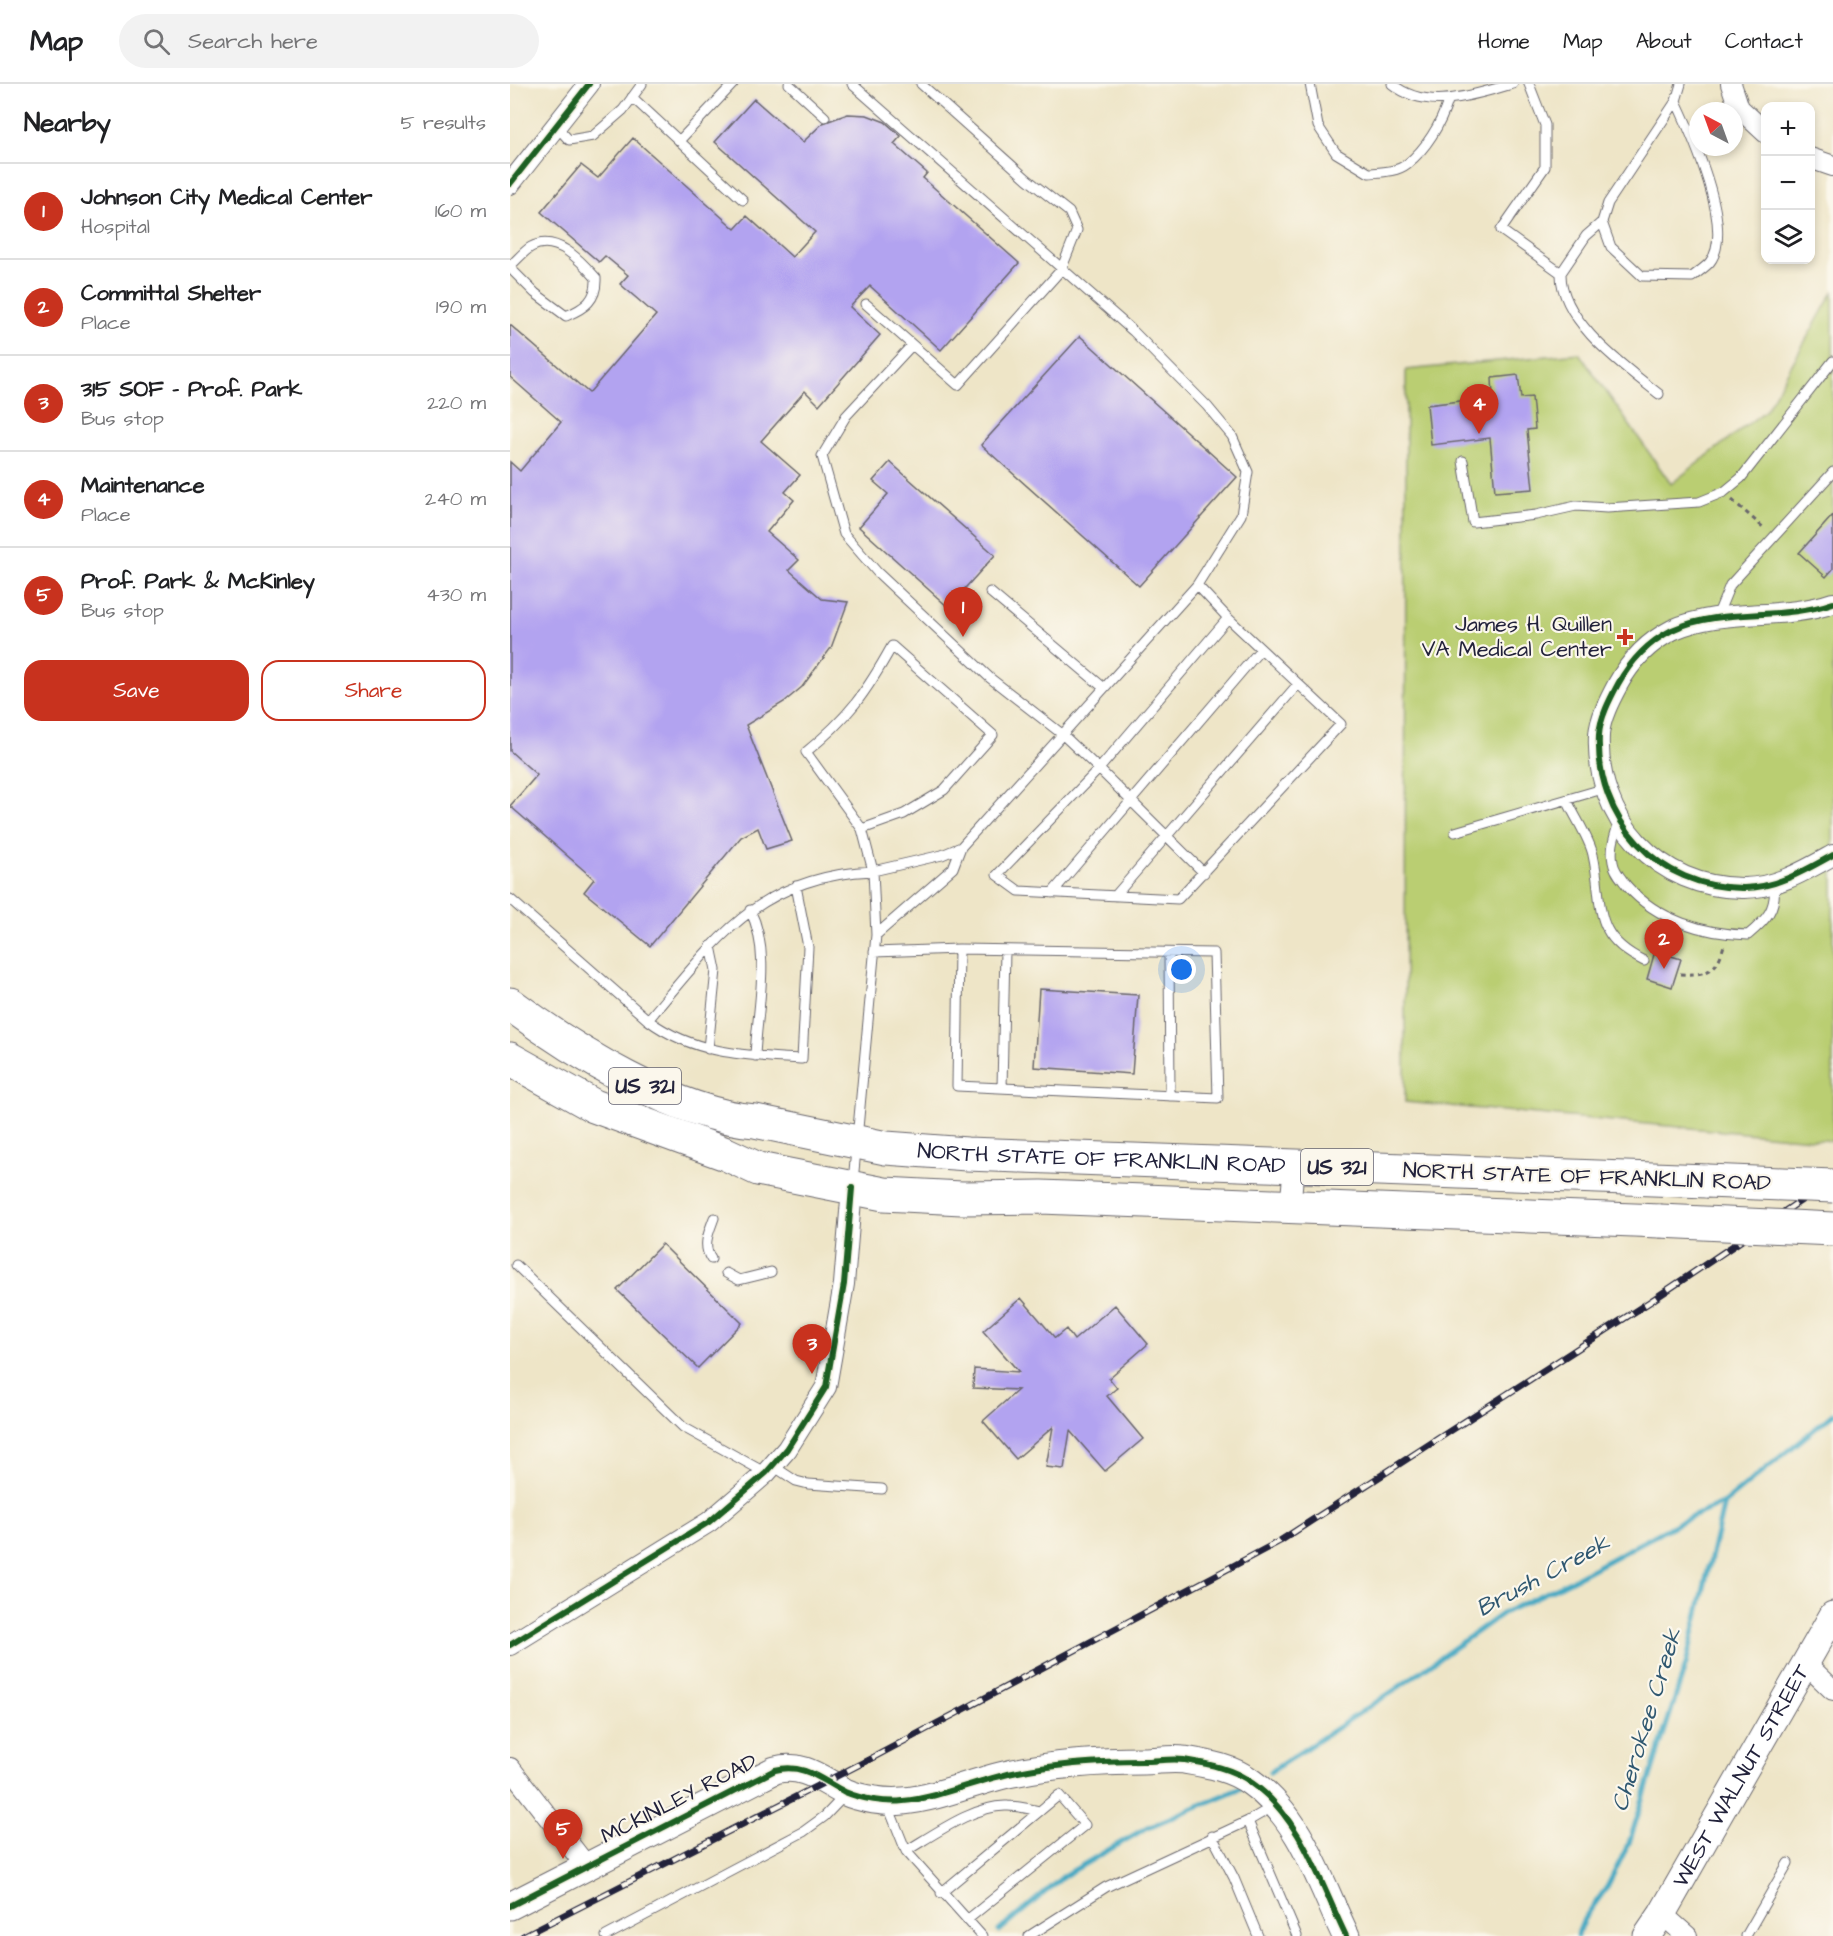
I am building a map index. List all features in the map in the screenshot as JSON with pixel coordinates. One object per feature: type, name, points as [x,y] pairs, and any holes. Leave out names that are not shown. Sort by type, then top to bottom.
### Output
[{"type":"highway","name":"NORTH STATE OF FRANKLIN ROAD","points":[[510,1004],[583,1053],[659,1092],[734,1119],[755,1121],[857,1143],[967,1154],[1833,1186]]},
{"type":"highway","name":"NORTH STATE OF FRANKLIN ROAD","points":[[510,1059],[594,1106],[726,1154],[758,1169],[884,1194],[962,1198],[1000,1196],[1833,1228]]},
{"type":"street","points":[[1731,84],[1739,108],[1761,128]]},
{"type":"street","points":[[510,184],[585,89]]},
{"type":"street","points":[[1815,160],[1833,166]]},
{"type":"street","points":[[1833,603],[1795,612],[1701,620],[1671,631],[1646,648],[1627,667],[1609,702],[1599,733],[1602,779],[1620,819],[1641,849],[1664,865],[1690,878],[1745,888],[1774,884],[1833,855]]},
{"type":"street","points":[[1290,1208],[1294,1166]]},
{"type":"street","points":[[510,1645],[709,1522],[769,1469],[787,1449],[826,1387],[844,1284],[852,1188]]},
{"type":"street","name":"WEST WALNUT STREET","points":[[1647,1936],[1662,1914],[1804,1662],[1833,1615]]},
{"type":"street","points":[[1804,1662],[1833,1690]]},
{"type":"street","name":"MCKINLEY ROAD","points":[[510,1906],[775,1770],[788,1767],[808,1770],[847,1793],[903,1802],[1013,1773],[1063,1765],[1102,1760],[1181,1760],[1221,1767],[1239,1774],[1253,1783],[1276,1804],[1299,1838],[1346,1936]]},
{"type":"street","points":[[510,1768],[587,1867]]},
{"type":"street","points":[[1662,1914],[1687,1936]]},
{"type":"lane","points":[[556,126],[569,140],[593,136],[623,110],[642,84]]},
{"type":"lane","points":[[679,141],[733,84]]},
{"type":"lane","points":[[789,84],[825,117]]},
{"type":"lane","points":[[852,84],[1133,331],[1207,406],[1232,436],[1248,472],[1241,515],[1197,585],[961,847],[953,868],[876,935]]},
{"type":"lane","points":[[866,304],[958,385],[1061,270],[1077,230],[1069,212],[1027,179],[921,84]]},
{"type":"lane","points":[[1310,84],[1318,126],[1336,153],[1370,173],[1406,165],[1430,139],[1444,116],[1448,101]]},
{"type":"lane","points":[[1392,84],[1399,90],[1448,101],[1513,84]]},
{"type":"lane","points":[[1529,84],[1545,125],[1545,167],[1501,230],[1561,273]]},
{"type":"lane","points":[[1659,394],[1623,366],[1581,323],[1560,290],[1561,273],[1568,260],[1602,222],[1608,203],[1676,101],[1681,84]]},
{"type":"lane","points":[[632,97],[743,200]]},
{"type":"lane","points":[[1602,222],[1611,247],[1642,276],[1692,277],[1711,261],[1720,230],[1713,198],[1676,101]]},
{"type":"lane","points":[[544,242],[561,246],[596,278],[597,292],[585,309],[566,316],[535,293],[510,267],[530,247],[544,242]]},
{"type":"lane","points":[[912,345],[846,416],[822,456],[844,534],[877,572],[990,678],[1062,734],[1204,873]]},
{"type":"lane","points":[[1463,461],[1473,522],[1536,515],[1576,506],[1607,508],[1699,502],[1724,492],[1741,478],[1833,362]]},
{"type":"lane","points":[[1716,619],[1730,585],[1833,472]]},
{"type":"lane","points":[[1197,585],[1228,618],[1341,724],[1178,899],[1019,891],[997,875],[1099,769],[1228,618]]},
{"type":"lane","points":[[990,592],[1104,688]]},
{"type":"lane","points":[[852,1188],[876,935],[873,871],[862,829],[806,752],[839,725],[868,690],[892,646],[993,735],[944,790],[904,814],[862,829]]},
{"type":"lane","points":[[1052,893],[1261,649]]},
{"type":"lane","points":[[1115,896],[1298,684]]},
{"type":"lane","points":[[1455,832],[1606,788]]},
{"type":"lane","points":[[1567,800],[1593,852],[1602,923],[1610,938],[1621,949],[1644,961]]},
{"type":"lane","points":[[1620,819],[1612,845],[1613,864],[1641,901],[1701,930],[1748,935],[1768,919],[1776,898],[1774,884]]},
{"type":"lane","points":[[648,1020],[711,946],[732,924],[750,910],[796,886],[848,872],[873,871],[942,855],[961,847]]},
{"type":"lane","points":[[510,899],[648,1020],[681,1040],[708,1049],[755,1056],[802,1059],[808,947],[796,886]]},
{"type":"lane","points":[[750,910],[759,928],[763,952],[755,1056]]},
{"type":"lane","points":[[708,1049],[716,970],[711,946]]},
{"type":"lane","points":[[874,952],[959,949],[1214,953],[1218,1098],[957,1086],[959,949]]},
{"type":"lane","points":[[1002,1088],[1005,950]]},
{"type":"lane","points":[[1169,953],[1170,1096]]},
{"type":"lane","points":[[711,1259],[707,1252],[706,1241],[714,1218]]},
{"type":"lane","points":[[516,1265],[683,1427],[796,1481],[808,1484],[882,1489]]},
{"type":"lane","points":[[726,1273],[739,1280],[771,1272]]},
{"type":"lane","points":[[606,1936],[803,1832],[825,1816],[847,1793]]},
{"type":"lane","points":[[941,1893],[1059,1795],[1085,1825],[967,1920]]},
{"type":"lane","points":[[886,1800],[906,1851],[941,1893],[982,1936]]},
{"type":"lane","points":[[1029,1936],[1106,1887],[1248,1821],[1276,1804]]},
{"type":"lane","points":[[906,1851],[948,1826],[979,1812],[1006,1805],[1040,1811]]},
{"type":"lane","points":[[1248,1821],[1297,1936]]},
{"type":"lane","points":[[1212,1836],[1234,1878],[1258,1936]]},
{"type":"lane","points":[[1746,1936],[1788,1863]]},
{"type":"path","points":[[1724,492],[1774,537]]},
{"type":"path","points":[[1680,974],[1703,975],[1717,965],[1727,934]]},
{"type":"green space","points":[[1833,292],[1833,1141],[1405,1102],[1406,370],[1579,353],[1671,484],[1766,410]]},
{"type":"building","points":[[754,99],[803,142],[823,123],[848,114],[867,115],[885,122],[901,136],[894,144],[927,173],[923,178],[1019,263],[941,350],[870,286],[850,307],[880,335],[819,405],[805,391],[761,441],[800,475],[785,492],[794,500],[767,532],[799,560],[789,570],[822,599],[848,602],[831,648],[802,687],[784,702],[746,725],[792,841],[766,849],[758,828],[741,837],[650,946],[584,892],[594,879],[510,806],[537,775],[510,751],[510,462],[520,471],[561,422],[510,377],[510,325],[589,393],[656,315],[620,284],[628,275],[605,256],[599,262],[541,212],[581,165],[598,178],[633,138],[735,229],[747,216],[792,257],[815,232],[715,142]]},
{"type":"building","points":[[1080,336],[1237,477],[1139,586],[981,445]]},
{"type":"building","points":[[1518,375],[1521,398],[1532,397],[1535,429],[1527,430],[1533,489],[1495,492],[1490,438],[1431,445],[1427,405],[1493,397],[1492,378]]},
{"type":"building","points":[[890,462],[995,555],[948,607],[859,527],[888,494],[873,481]]},
{"type":"building","points":[[1833,515],[1833,569],[1826,577],[1799,553]]},
{"type":"building","points":[[1655,951],[1681,959],[1672,987],[1647,979]]},
{"type":"building","points":[[1039,989],[1138,995],[1132,1074],[1034,1067]]},
{"type":"building","points":[[662,1244],[742,1323],[698,1368],[617,1290]]},
{"type":"building","points":[[1021,1298],[1055,1338],[1066,1329],[1074,1340],[1115,1305],[1148,1344],[1109,1378],[1117,1388],[1107,1396],[1143,1439],[1105,1471],[1070,1431],[1064,1469],[1046,1467],[1053,1427],[1016,1459],[983,1421],[1018,1390],[973,1388],[974,1369],[1019,1372],[983,1331]]},
{"type":"waterway","name":"Brush Creek","points":[[1270,1772],[1396,1689],[1503,1613],[1568,1582],[1680,1522],[1724,1503],[1833,1414]]},
{"type":"waterway","name":"Cherokee Creek","points":[[1577,1936],[1584,1919],[1607,1887],[1629,1843],[1686,1664],[1724,1503]]},
{"type":"waterway","name":"Brush Creek","points":[[999,1931],[1064,1876],[1146,1828],[1241,1788]]},
{"type":"railway","points":[[523,1936],[874,1757],[1280,1541],[1648,1303],[1833,1179]]},
{"type":"cycle path","points":[[510,184],[589,84]]},
{"type":"cycle path","points":[[1833,603],[1793,612],[1711,619],[1672,630],[1641,653],[1628,668],[1606,709],[1599,735],[1601,766],[1608,794],[1620,821],[1638,843],[1659,862],[1684,876],[1713,885],[1756,887],[1779,882],[1833,855]]},
{"type":"cycle path","points":[[510,1645],[709,1522],[766,1473],[787,1449],[826,1387],[844,1284],[852,1188]]},
{"type":"cycle path","points":[[510,1906],[775,1770],[785,1768],[803,1770],[845,1792],[874,1800],[896,1801],[917,1799],[999,1776],[1045,1767],[1094,1762],[1179,1759],[1228,1770],[1245,1778],[1269,1797],[1297,1833],[1346,1936]]},
{"type":"place","name":"Maintenance","points":[[1479,434]]},
{"type":"place","name":"Johnson City Medical Center","points":[[963,637]]},
{"type":"place","name":"James H. Quillen VA Medical Center","points":[[1625,637]]},
{"type":"place","name":"Committal Shelter","points":[[1664,969]]},
{"type":"place","name":"315 SOF - Prof. Park","points":[[812,1374]]},
{"type":"place","name":"Prof. Park & McKinley","points":[[563,1859]]}]
